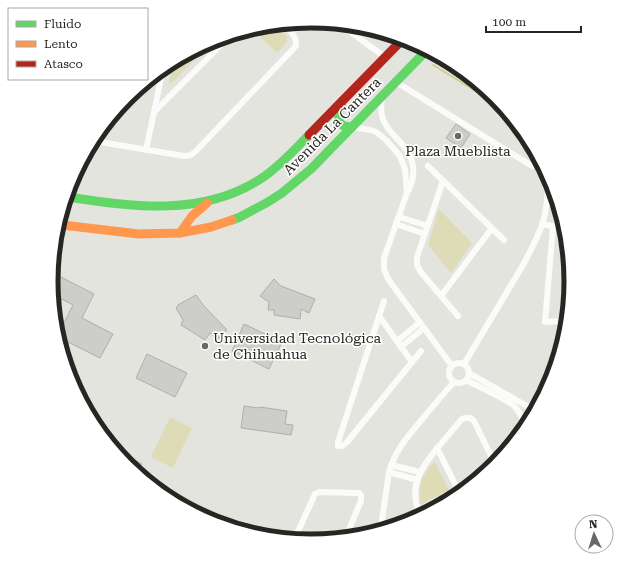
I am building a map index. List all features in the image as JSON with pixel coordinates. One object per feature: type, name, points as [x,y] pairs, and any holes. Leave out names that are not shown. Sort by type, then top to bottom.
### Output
[{"type":"main road","name":"Avenida La Cantera","points":[[72,198],[122,205],[162,207],[209,202],[238,191],[270,172],[286,158],[398,43]]},
{"type":"main road","name":"Avenida La Cantera","points":[[65,225],[139,234],[180,233],[198,230],[240,217],[268,202],[296,183],[311,170],[422,54]]},
{"type":"main road","points":[[342,100],[338,113],[340,124],[348,128],[352,127]]},
{"type":"main road","points":[[180,233],[187,221],[209,202]]},
{"type":"street","points":[[100,142],[184,156],[191,155],[296,46],[295,36],[289,29]]},
{"type":"street","points":[[349,31],[385,57]]},
{"type":"street","points":[[155,111],[220,45]]},
{"type":"street","points":[[146,150],[161,77]]},
{"type":"street","points":[[396,82],[532,166]]},
{"type":"street","points":[[382,97],[381,110],[383,119],[386,126],[407,151],[412,164],[413,178],[384,258],[384,269],[388,280],[452,366]]},
{"type":"street","points":[[352,127],[376,132],[386,140],[400,156],[406,175],[407,193]]},
{"type":"street","points":[[386,140],[392,134]]},
{"type":"street","points":[[428,166],[504,240]]},
{"type":"street","points":[[443,181],[417,257],[417,265],[420,272],[458,316]]},
{"type":"street","points":[[464,364],[523,265],[542,224],[548,191]]},
{"type":"street","points":[[399,217],[428,226]]},
{"type":"street","points":[[396,224],[425,234]]},
{"type":"street","points":[[542,224],[558,228]]},
{"type":"street","points":[[553,227],[545,322],[561,321]]},
{"type":"street","points":[[441,296],[492,228]]},
{"type":"street","points":[[384,302],[338,442],[338,446],[342,446],[347,442],[421,351]]},
{"type":"street","points":[[379,316],[412,362]]},
{"type":"street","points":[[397,341],[420,322]]},
{"type":"street","points":[[401,347],[424,328]]},
{"type":"street","points":[[457,363],[464,364],[468,368],[469,376],[466,380],[459,383],[454,382],[450,378],[449,373],[452,366],[457,363]]},
{"type":"street","points":[[469,373],[497,392],[518,409],[523,419]]},
{"type":"street","points":[[466,380],[497,392],[530,408]]},
{"type":"street","points":[[382,523],[389,472],[397,452],[454,382]]},
{"type":"street","points":[[417,511],[415,498],[417,480],[420,472],[426,461],[462,419],[467,417],[474,421],[492,458]]},
{"type":"street","points":[[437,448],[457,488]]},
{"type":"street","points":[[391,464],[420,472]]},
{"type":"street","points":[[389,472],[417,480]]},
{"type":"street","points":[[297,533],[314,496],[319,492],[356,492],[361,495],[349,531]]},
{"type":"shaded area","points":[[279,30],[287,36],[287,42],[277,53],[257,34]]},
{"type":"shaded area","points":[[201,53],[171,84],[169,82],[171,70]]},
{"type":"shaded area","points":[[439,209],[472,243],[451,273],[428,245]]},
{"type":"shaded area","points":[[170,417],[192,428],[173,468],[151,457]]},
{"type":"shaded area","points":[[435,462],[449,490],[421,504],[421,482],[425,473]]},
{"type":"building","name":"Plaza Mueblista","points":[[456,124],[470,134],[461,148],[446,138]]},
{"type":"building","points":[[58,276],[94,294],[82,318],[113,334],[100,358],[66,341],[62,326],[73,305],[59,298]]},
{"type":"building","points":[[274,279],[281,286],[315,299],[309,313],[301,309],[300,319],[274,315],[274,310],[268,310],[269,302],[260,296]]},
{"type":"building","points":[[196,295],[203,305],[227,330],[218,339],[210,333],[205,340],[181,325],[183,320],[176,308],[178,305]]},
{"type":"building","points":[[244,324],[282,342],[269,369],[232,351]]},
{"type":"building","points":[[147,354],[187,373],[175,397],[136,378]]},
{"type":"building","points":[[244,406],[287,411],[285,424],[293,425],[291,435],[241,428]]},
{"type":"building","points":[[130,458],[142,464],[140,468]]},
{"type":"waterway","points":[[433,65],[483,95]]},
{"type":"traffic: fast","points":[[232,220],[268,202],[282,193],[311,169],[423,54]]},
{"type":"traffic: fast","points":[[342,102],[338,119],[342,125],[352,127]]},
{"type":"traffic: fast","points":[[72,198],[143,206],[192,204],[216,199],[239,190],[262,178],[281,163],[309,135]]},
{"type":"traffic: slow","points":[[180,233],[192,216],[207,203]]},
{"type":"traffic: slow","points":[[65,225],[139,234],[180,233],[211,227],[232,220]]},
{"type":"traffic: jam","points":[[309,135],[399,43]]},
{"type":"place","name":"Plaza Mueblista","points":[[458,136]]},
{"type":"place","name":"Universidad Tecnológica de Chihuahua","points":[[205,346]]}]
